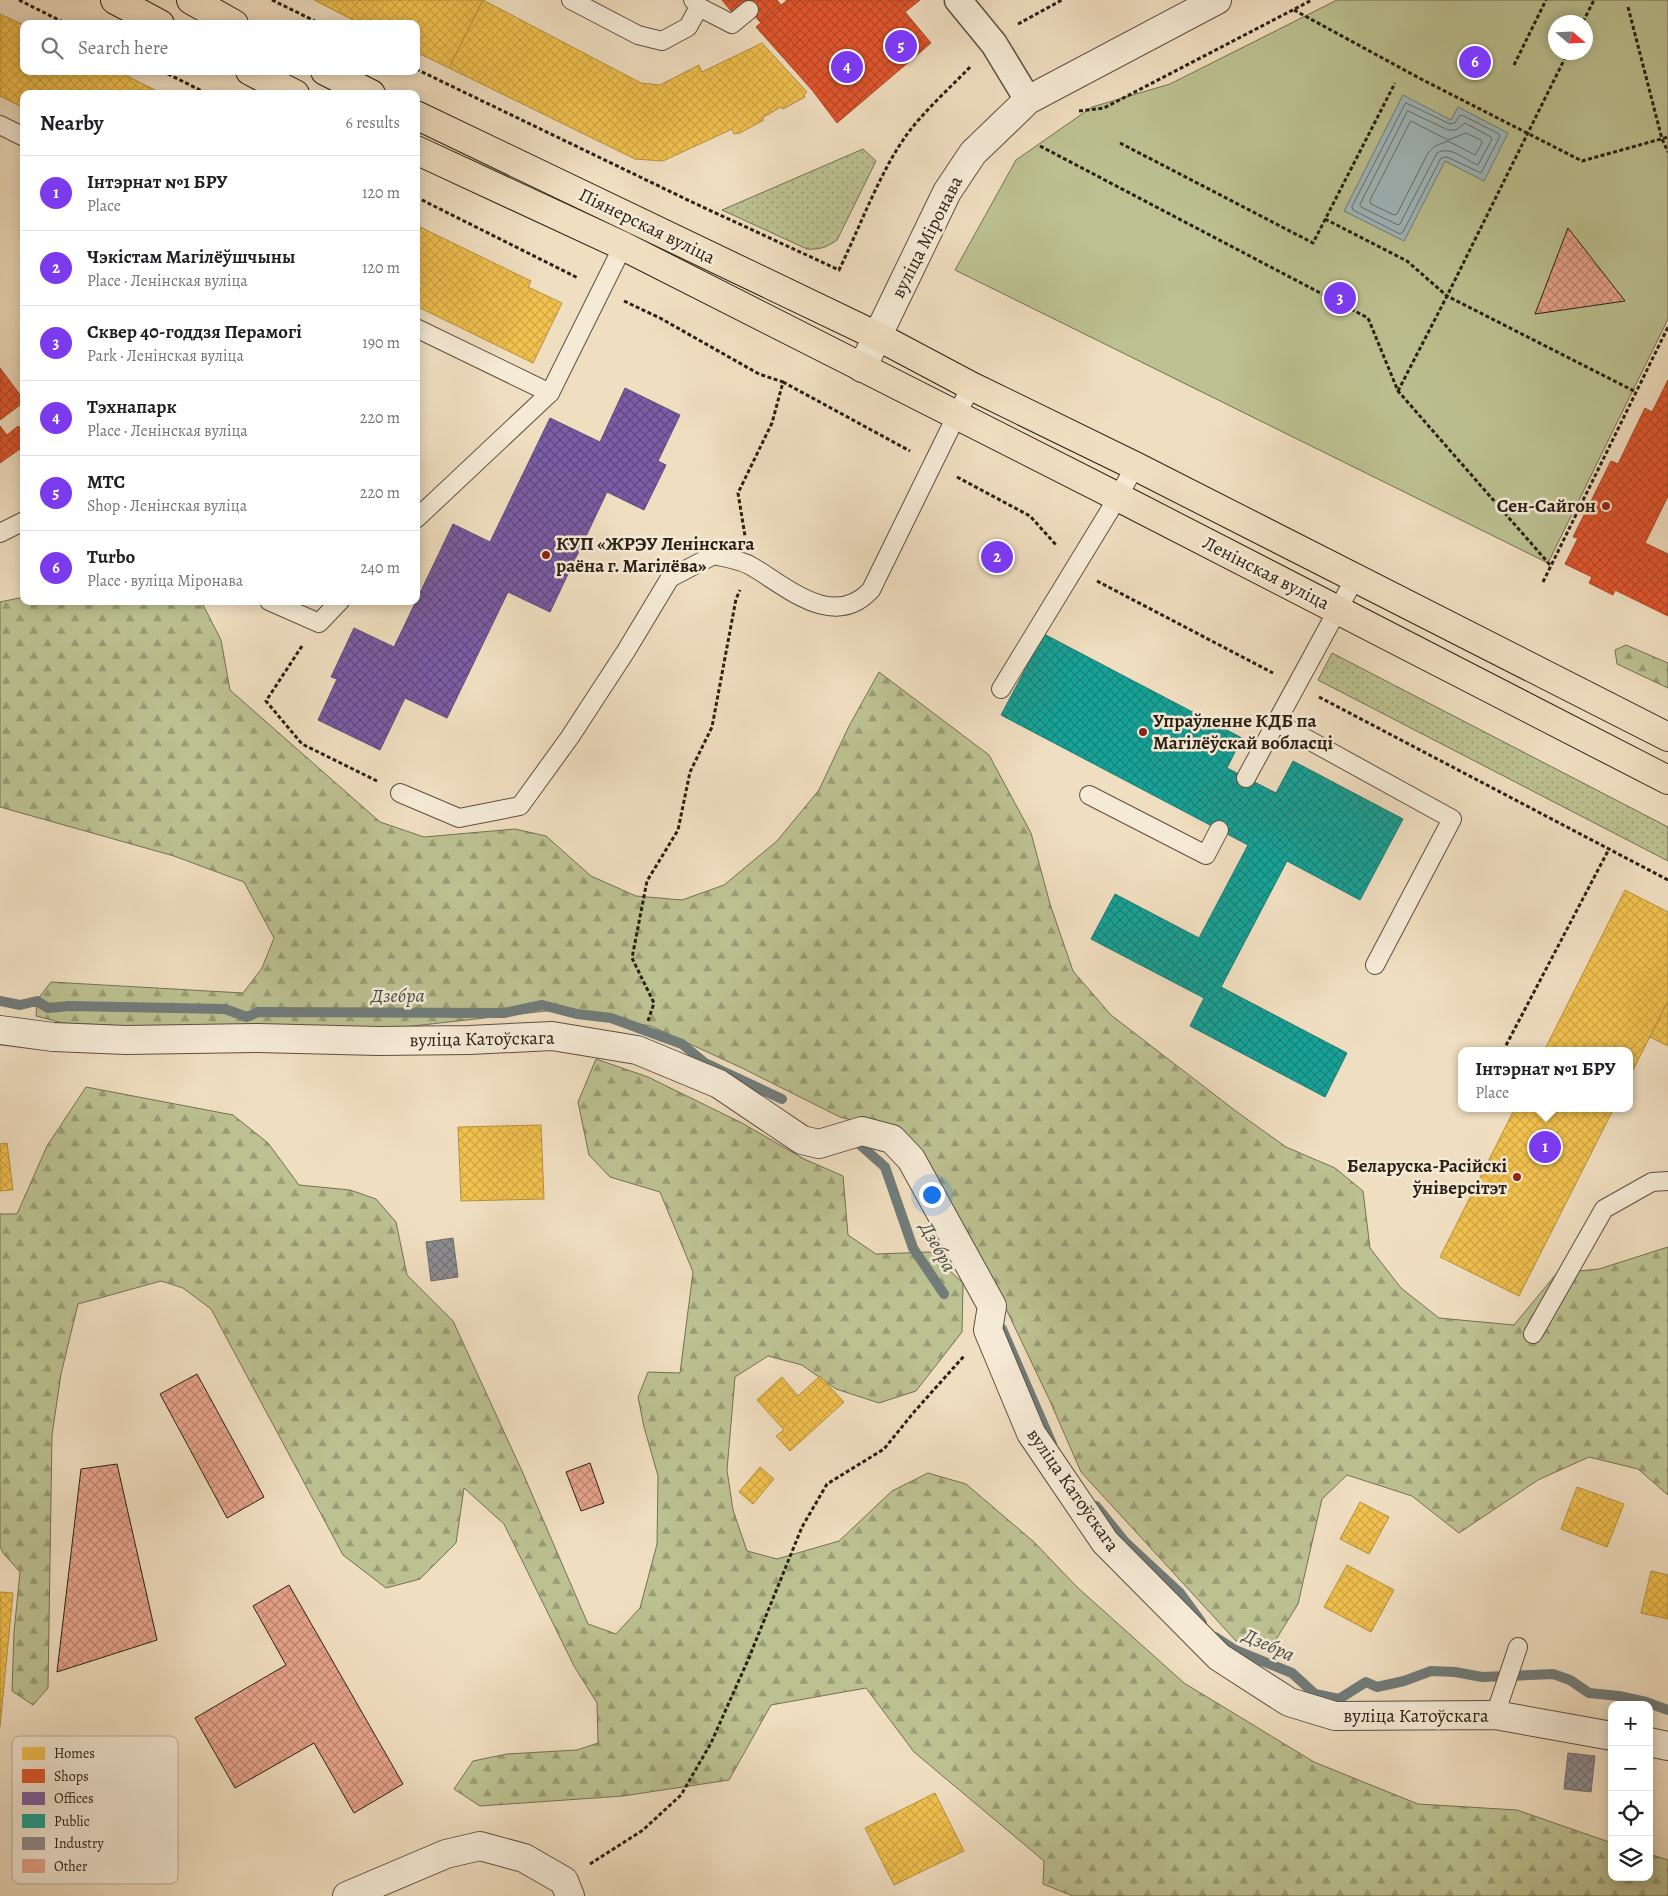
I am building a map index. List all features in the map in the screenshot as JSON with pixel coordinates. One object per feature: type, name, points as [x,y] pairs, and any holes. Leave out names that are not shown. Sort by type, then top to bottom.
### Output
[{"type":"main road","points":[[115,0],[152,20]]},
{"type":"main road","points":[[191,0],[227,20]]},
{"type":"main road","points":[[258,75],[281,86]]},
{"type":"main road","points":[[332,75],[364,90]]},
{"type":"main road","name":"Піянерская вуліца","points":[[420,117],[877,336]]},
{"type":"main road","name":"Піянерская вуліца","points":[[420,152],[622,246],[862,368]]},
{"type":"main road","name":"Ленінская вуліца","points":[[877,336],[971,386],[1135,466],[1668,737]]},
{"type":"main road","name":"Ленінская вуліца","points":[[862,368],[1118,496],[1668,780]]},
{"type":"street","points":[[958,0],[994,44],[1028,100]]},
{"type":"street","name":"вуліца Міронава","points":[[862,368],[947,192],[973,153],[1028,100],[1217,0]]},
{"type":"street","name":"вуліца Катоўскага","points":[[0,1030],[52,1037],[126,1040],[258,1038],[469,1040],[552,1036],[637,1050],[720,1084],[802,1140],[819,1144],[862,1131],[892,1139],[911,1159],[992,1306],[988,1330],[1031,1433],[1105,1542],[1219,1657],[1289,1702],[1335,1716],[1495,1715],[1608,1735]]},
{"type":"street","points":[[1653,1743],[1668,1746]]},
{"type":"street","points":[[347,1896],[446,1854],[480,1846],[524,1858],[567,1888]]},
{"type":"lane","points":[[571,0],[638,35],[662,41],[688,27],[696,4],[732,24],[749,10]]},
{"type":"lane","points":[[0,125],[20,135]]},
{"type":"lane","points":[[420,515],[550,393],[622,246]]},
{"type":"lane","points":[[420,330],[550,393]]},
{"type":"lane","points":[[400,793],[459,818],[520,806],[570,737],[626,651],[670,578],[714,555],[749,564],[793,593],[822,606],[839,606],[862,599],[871,590],[971,386]]},
{"type":"lane","points":[[1001,689],[1135,466]]},
{"type":"lane","points":[[0,533],[20,523]]},
{"type":"lane","points":[[1246,778],[1355,578]]},
{"type":"lane","points":[[279,605],[319,623],[336,605]]},
{"type":"lane","points":[[1276,722],[1452,819],[1375,965]]},
{"type":"lane","points":[[1089,795],[1206,855],[1219,830]]},
{"type":"lane","points":[[1533,1334],[1604,1209],[1652,1182],[1668,1180]]},
{"type":"lane","points":[[1495,1715],[1518,1648]]},
{"type":"path","points":[[19,0],[59,20]]},
{"type":"path","points":[[272,0],[313,20]]},
{"type":"path","points":[[420,71],[694,203],[839,270],[886,170],[908,134],[935,103],[994,44],[1016,25],[1062,0]]},
{"type":"path","points":[[1077,111],[1104,108],[1312,0]]},
{"type":"path","points":[[1514,65],[1546,0]]},
{"type":"path","points":[[1586,15],[1594,0]]},
{"type":"path","points":[[1628,7],[1662,139],[1668,152]]},
{"type":"path","points":[[1294,10],[1582,161],[1668,136]]},
{"type":"path","points":[[1398,391],[1448,296],[1564,60]]},
{"type":"path","points":[[170,75],[200,90]]},
{"type":"path","points":[[1120,144],[1313,243],[1395,83]]},
{"type":"path","points":[[1040,146],[1368,318],[1398,391],[1550,566]]},
{"type":"path","points":[[420,199],[660,318],[759,374],[782,382],[1030,516],[1083,574],[1668,880]]},
{"type":"path","points":[[1326,219],[1407,261],[1448,296],[1636,392]]},
{"type":"path","points":[[1543,582],[1668,327]]},
{"type":"path","points":[[738,493],[772,423],[782,382]]},
{"type":"path","points":[[654,1004],[632,958],[647,881],[678,830],[690,772],[712,727],[736,599]]},
{"type":"path","points":[[298,651],[266,701],[302,744],[400,793]]},
{"type":"path","points":[[1505,1047],[1609,849]]},
{"type":"path","points":[[567,1888],[643,1830],[681,1795],[712,1743],[802,1527],[827,1484],[884,1449],[914,1412],[988,1330]]},
{"type":"green space","points":[[1337,0],[1668,0],[1668,319],[1548,563],[955,270],[1016,160],[1092,107],[1170,84]],"holes":[[[1458,108],[1484,180],[1445,161],[1452,120]]]},
{"type":"green space","points":[[863,149],[876,161],[837,240],[827,246],[807,249],[722,210]]},
{"type":"green space","points":[[20,598],[20,605],[203,605],[221,640],[230,690],[380,822],[424,837],[515,829],[546,836],[591,876],[636,896],[682,900],[724,885],[777,841],[819,790],[849,726],[879,672],[989,755],[1031,833],[1050,904],[1073,971],[1111,1015],[1237,1112],[1286,1147],[1335,1168],[1363,1191],[1370,1248],[1401,1288],[1439,1318],[1514,1325],[1557,1273],[1599,1269],[1668,1247],[1668,1495],[1638,1469],[1589,1457],[1538,1480],[1459,1533],[1412,1496],[1347,1475],[1322,1499],[1298,1604],[1270,1649],[1236,1641],[1081,1472],[1050,1401],[988,1271],[883,1128],[840,1117],[742,1068],[651,1026],[555,1010],[378,1030],[192,1029],[63,1023],[36,1016],[37,1000],[51,982],[243,993],[262,968],[274,938],[244,882],[174,856],[0,807],[0,602]]},
{"type":"green space","points":[[1626,645],[1668,663],[1668,688],[1617,664],[1615,650]]},
{"type":"green space","points":[[1332,653],[1668,827],[1668,861],[1318,680]]},
{"type":"green space","points":[[596,1059],[648,1077],[742,1123],[804,1159],[843,1176],[848,1235],[876,1254],[930,1252],[963,1283],[962,1332],[916,1391],[879,1403],[836,1389],[802,1365],[768,1356],[735,1377],[727,1470],[733,1510],[747,1551],[777,1559],[839,1541],[892,1491],[928,1473],[966,1484],[1034,1542],[1077,1587],[1184,1683],[1314,1762],[1418,1804],[1517,1810],[1608,1842],[1608,1881],[1653,1881],[1653,1855],[1668,1860],[1668,1896],[1073,1896],[1043,1884],[1044,1861],[914,1752],[866,1688],[771,1705],[729,1780],[623,1796],[480,1806],[454,1789],[473,1761],[507,1754],[577,1750],[598,1743],[597,1703],[574,1666],[504,1524],[464,1488],[456,1543],[420,1579],[386,1588],[343,1555],[211,1309],[183,1288],[161,1281],[78,1304],[61,1374],[52,1435],[48,1688],[33,1705],[12,1691],[14,1632],[20,1572],[3,1553],[0,1546],[0,1214],[17,1214],[47,1146],[86,1087],[233,1115],[268,1143],[299,1185],[350,1190],[376,1199],[396,1222],[407,1275],[453,1321],[522,1471],[588,1624],[616,1634],[640,1608],[657,1544],[658,1476],[644,1427],[638,1397],[648,1372],[680,1373],[693,1272],[660,1192],[610,1177],[589,1155],[578,1102]]},
{"type":"water","points":[[1403,95],[1451,120],[1458,107],[1508,133],[1484,181],[1445,161],[1404,241],[1344,211]]},
{"type":"building: Homes","points":[[314,0],[483,0],[449,68],[420,54],[420,20],[353,20]]},
{"type":"building: Homes","points":[[483,0],[641,83],[660,85],[699,65],[702,72],[762,43],[807,92],[804,95],[805,97],[783,109],[781,107],[762,118],[764,120],[738,134],[734,134],[732,129],[663,161],[635,159],[449,68]]},
{"type":"building: Homes","points":[[0,14],[20,23],[20,75],[125,75],[155,90],[20,90],[20,106],[0,96]]},
{"type":"building: Homes","points":[[420,227],[531,281],[528,287],[562,303],[533,363],[420,308]]},
{"type":"building: Homes","points":[[1625,890],[1668,912],[1668,1001],[1633,1070],[1633,1047],[1546,1047]]},
{"type":"building: Homes","points":[[1668,1001],[1668,1046],[1650,1037]]},
{"type":"building: Homes","name":"Беларуска-Расійскі ўніверсітэт","points":[[1513,1112],[1612,1112],[1519,1296],[1440,1257]]},
{"type":"building: Homes","points":[[541,1125],[544,1199],[461,1201],[458,1127]]},
{"type":"building: Homes","points":[[7,1143],[13,1190],[0,1191],[0,1144]]},
{"type":"building: Homes","points":[[820,1376],[844,1402],[790,1451],[776,1436],[784,1430],[757,1400],[782,1377],[798,1396]]},
{"type":"building: Homes","points":[[760,1467],[774,1479],[753,1504],[739,1492]]},
{"type":"building: Homes","points":[[1577,1487],[1624,1504],[1607,1547],[1561,1529]]},
{"type":"building: Homes","points":[[1360,1502],[1389,1517],[1369,1554],[1340,1539]]},
{"type":"building: Homes","points":[[1347,1565],[1394,1590],[1371,1632],[1324,1607]]},
{"type":"building: Homes","points":[[1651,1571],[1668,1575],[1668,1619],[1641,1613]]},
{"type":"building: Homes","points":[[0,1592],[13,1593],[0,1727]]},
{"type":"building: Homes","points":[[935,1793],[964,1851],[894,1885],[865,1828]]},
{"type":"building: Shops","points":[[722,0],[777,0],[781,5],[761,23],[746,6],[735,16]]},
{"type":"building: Shops","points":[[787,0],[920,0],[905,12],[931,43],[837,123],[812,90],[756,27]]},
{"type":"building: Shops","points":[[0,368],[20,395],[20,405],[0,420]]},
{"type":"building: Shops","points":[[1668,380],[1668,496],[1645,543],[1668,554],[1668,616],[1615,590],[1613,595],[1589,583],[1592,577],[1565,564],[1578,538],[1573,537],[1611,461],[1618,464],[1645,408],[1652,412]]},
{"type":"building: Shops","points":[[0,426],[7,435],[18,426],[20,428],[20,449],[0,463]]},
{"type":"building: Offices","points":[[625,388],[680,415],[658,461],[666,465],[644,510],[607,492],[550,612],[508,592],[447,718],[405,698],[380,750],[318,720],[337,679],[331,677],[354,628],[394,647],[414,605],[420,605],[420,593],[453,524],[490,542],[550,418],[600,442]]},
{"type":"building: Public","points":[[1044,634],[1242,738],[1227,768],[1276,793],[1293,761],[1403,819],[1360,900],[1287,861],[1221,987],[1347,1053],[1325,1097],[1190,1026],[1204,998],[1091,939],[1115,894],[1199,938],[1248,845],[1001,715]]},
{"type":"building: Industry","points":[[453,1238],[458,1277],[431,1281],[426,1242]]},
{"type":"building: Industry","points":[[1568,1753],[1595,1756],[1591,1792],[1564,1789]]},
{"type":"building: Other","points":[[1568,228],[1625,301],[1535,314]]},
{"type":"building: Other","points":[[197,1374],[264,1497],[227,1518],[160,1394]]},
{"type":"building: Other","points":[[590,1463],[604,1503],[581,1511],[566,1472]]},
{"type":"building: Other","points":[[117,1464],[157,1640],[57,1672],[81,1469]]},
{"type":"building: Other","points":[[289,1585],[403,1784],[354,1813],[314,1743],[235,1788],[195,1718],[286,1665],[253,1606]]},
{"type":"waterway","name":"Дзебра","points":[[0,1001],[20,1005],[37,1001],[48,1008],[69,1006],[225,1009],[247,1017],[258,1012],[504,1013],[542,1005],[577,1014],[611,1018],[682,1044],[705,1063],[782,1099]]},
{"type":"waterway","name":"Дзебра","points":[[857,1142],[885,1167],[913,1248],[944,1294]]},
{"type":"waterway","name":"Дзебра","points":[[1002,1329],[1052,1444]]},
{"type":"waterway","name":"Дзебра","points":[[1096,1506],[1125,1542],[1180,1593],[1202,1623]]},
{"type":"waterway","name":"Дзебра","points":[[1215,1637],[1235,1650],[1292,1673],[1315,1694],[1339,1699],[1366,1682],[1377,1687],[1404,1681],[1431,1671],[1455,1672],[1482,1677],[1553,1674],[1570,1680],[1589,1693],[1619,1696],[1646,1702],[1668,1710]]},
{"type":"place","name":"МТС","points":[[901,46]]},
{"type":"place","name":"Turbo","points":[[1475,62]]},
{"type":"place","name":"Тэхнапарк","points":[[847,67]]},
{"type":"place","name":"Сквер 40-годдзя Перамогі","points":[[1340,298]]},
{"type":"place","name":"Сен-Сайгон","points":[[1606,506]]},
{"type":"place","name":"КУП «ЖРЭУ Ленінскага раёна г. Магілёва»","points":[[546,555]]},
{"type":"place","name":"Чэкістам Магілёўшчыны","points":[[997,557]]},
{"type":"place","name":"Упраўленне КДБ па Магілёўскай вобласці","points":[[1143,732]]},
{"type":"place","name":"Інтэрнат №1 БРУ","points":[[1545,1147]]},
{"type":"place","name":"Беларуска-Расійскі ўніверсітэт","points":[[1517,1177]]}]
